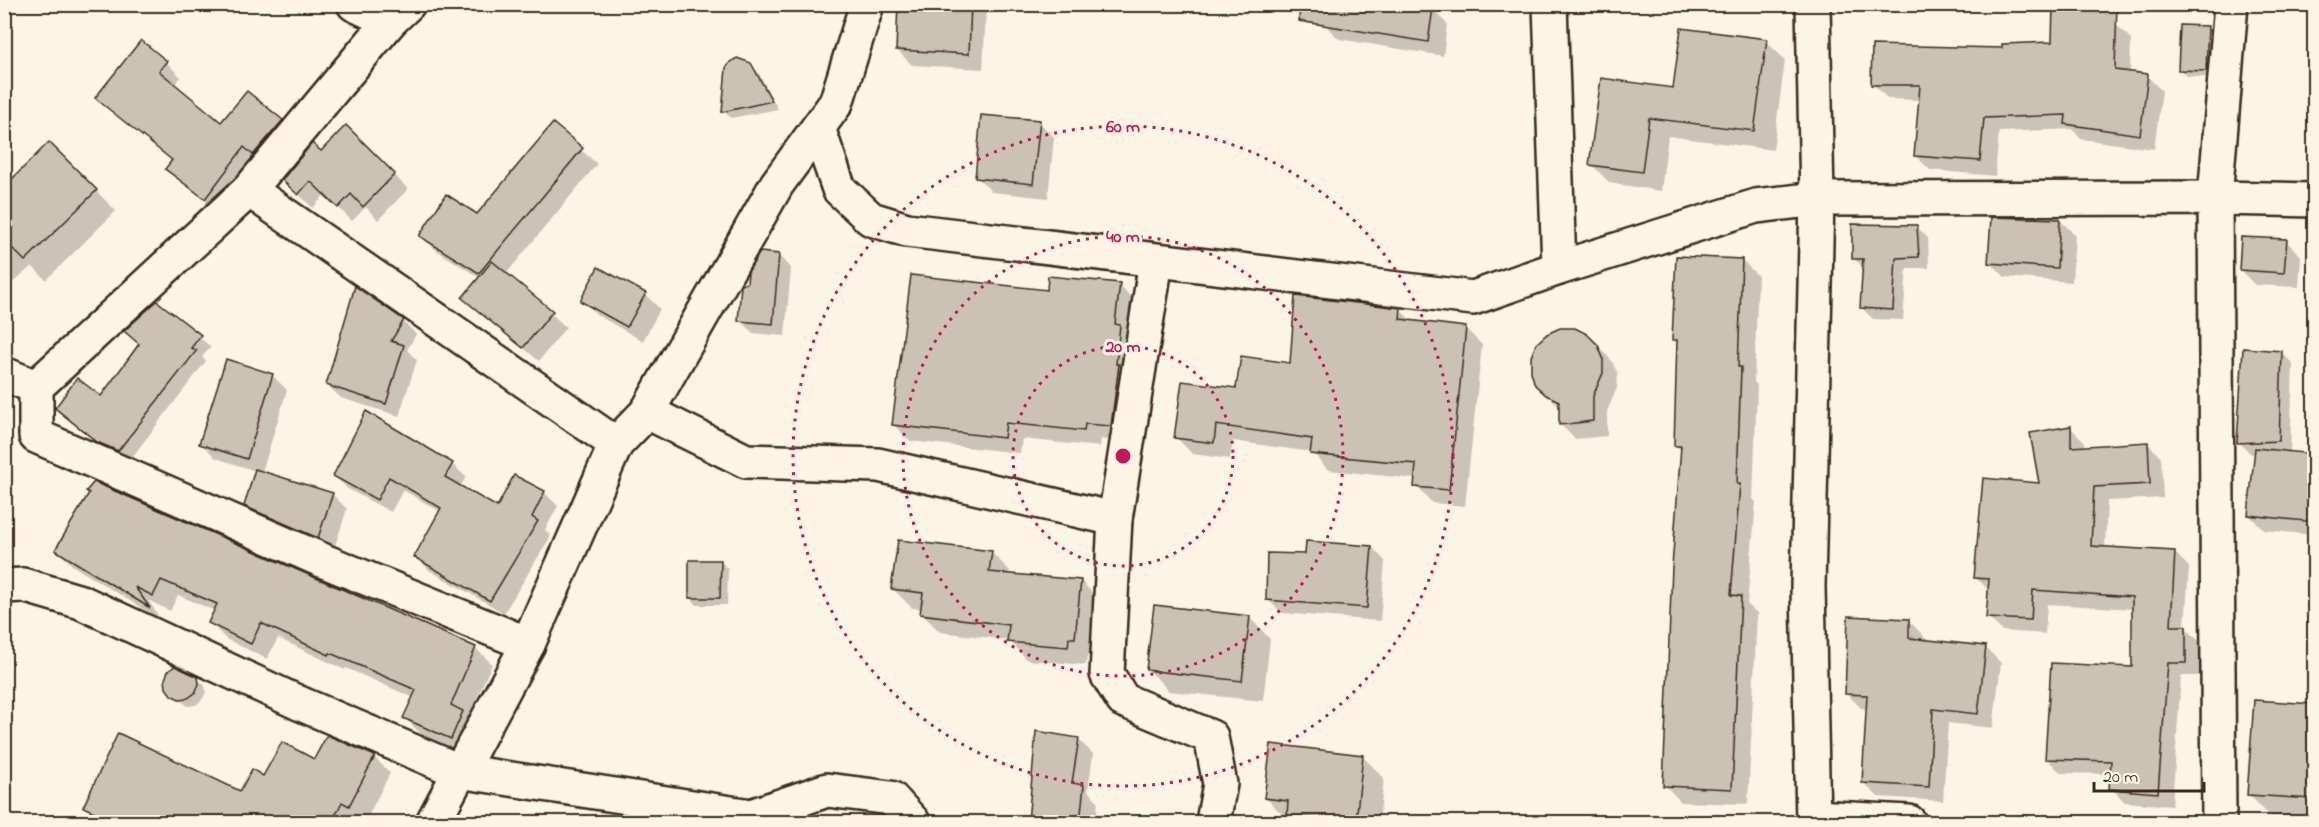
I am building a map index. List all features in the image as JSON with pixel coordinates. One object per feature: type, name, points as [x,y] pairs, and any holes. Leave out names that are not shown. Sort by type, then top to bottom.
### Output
[{"type":"street","points":[[354,4],[399,13],[249,190],[36,387],[36,436],[324,561],[528,644]]},
{"type":"street","points":[[433,822],[528,644],[616,444],[647,412],[777,184],[836,103],[867,4]]},
{"type":"street","points":[[1550,4],[1559,268]]},
{"type":"street","points":[[2219,822],[2215,198],[2231,4]]},
{"type":"street","points":[[1809,5],[1817,199],[1808,587],[1814,820],[1909,822]]},
{"type":"street","points":[[818,128],[839,189],[871,219],[907,230],[1473,298],[1559,268],[1756,206],[1817,199],[2215,198],[2314,200]]},
{"type":"street","points":[[249,190],[616,444]]},
{"type":"street","points":[[1156,261],[1115,519],[1107,674],[1123,700],[1210,736],[1220,783],[1213,822]]},
{"type":"street","points":[[4,374],[36,387]]},
{"type":"street","points":[[647,412],[746,460],[878,465],[1115,519]]},
{"type":"street","points":[[4,586],[23,585],[81,602],[298,703],[459,771],[751,819],[827,790],[891,798],[913,822]]},
{"type":"building","points":[[898,4],[971,4],[969,54],[896,50]]},
{"type":"building","points":[[1300,4],[1414,4],[1433,8],[1428,42],[1299,21]]},
{"type":"building","points":[[2053,4],[2117,4],[2115,70],[2148,74],[2140,135],[2065,124],[2066,115],[1984,118],[1980,161],[1914,156],[1920,85],[1871,85],[1872,45],[2002,48],[2002,44],[2052,42]]},
{"type":"building","points":[[2180,25],[2208,26],[2206,71],[2178,70]]},
{"type":"building","points":[[1681,28],[1767,39],[1754,131],[1649,118],[1642,172],[1589,165],[1601,78],[1673,88]]},
{"type":"building","points":[[141,40],[167,61],[159,71],[221,122],[247,91],[283,120],[253,155],[244,147],[205,199],[165,169],[172,160],[95,98]]},
{"type":"building","points":[[737,58],[751,63],[772,101],[722,112],[726,68]]},
{"type":"building","points":[[981,115],[1040,120],[1033,184],[975,178]]},
{"type":"building","points":[[553,123],[583,148],[479,273],[419,236],[446,194],[477,214]]},
{"type":"building","points":[[346,125],[395,174],[363,207],[351,194],[338,208],[310,181],[298,195],[282,180],[312,143],[321,151]]},
{"type":"building","points":[[49,142],[97,190],[25,261],[4,240],[4,187]]},
{"type":"building","points":[[1991,217],[2060,219],[2057,268],[1988,263]]},
{"type":"building","points":[[1852,224],[1917,225],[1919,257],[1896,258],[1893,310],[1860,308],[1863,259],[1852,259]]},
{"type":"building","points":[[2241,237],[2287,239],[2284,273],[2239,270]]},
{"type":"building","points":[[760,252],[779,254],[773,324],[738,321],[741,285],[747,283],[748,272]]},
{"type":"building","points":[[1676,256],[1742,259],[1738,367],[1741,367],[1737,484],[1740,484],[1731,595],[1741,596],[1732,789],[1663,786],[1672,567],[1681,446],[1674,446],[1677,340],[1672,340]]},
{"type":"building","points":[[492,261],[553,311],[523,348],[462,298]]},
{"type":"building","points":[[598,267],[646,293],[627,327],[580,301]]},
{"type":"building","points":[[911,275],[1047,290],[1048,276],[1120,283],[1115,324],[1120,325],[1116,364],[1119,364],[1111,426],[1085,424],[1084,431],[1006,423],[1004,438],[892,425]]},
{"type":"building","points":[[355,286],[404,320],[391,341],[404,345],[386,404],[326,385]]},
{"type":"building","points":[[1295,296],[1401,308],[1400,319],[1466,327],[1449,490],[1414,487],[1416,464],[1310,454],[1312,439],[1216,425],[1214,443],[1174,438],[1182,381],[1236,388],[1241,356],[1290,363]]},
{"type":"building","points":[[157,301],[201,335],[191,348],[197,350],[118,451],[97,442],[55,408],[77,378],[101,396],[139,344],[124,331]]},
{"type":"building","points":[[1560,328],[1575,328],[1587,334],[1598,345],[1603,358],[1603,373],[1593,396],[1593,421],[1559,425],[1559,401],[1546,395],[1535,385],[1531,372],[1531,357],[1536,344],[1547,334]]},
{"type":"building","points":[[2243,348],[2282,351],[2279,441],[2237,443]]},
{"type":"building","points":[[226,359],[273,374],[247,459],[199,444]]},
{"type":"building","points":[[366,411],[453,463],[445,477],[497,507],[514,475],[545,491],[532,517],[538,521],[490,601],[414,557],[441,508],[389,477],[377,500],[333,476]]},
{"type":"building","points":[[2071,426],[2071,447],[2148,442],[2150,484],[2094,487],[2091,546],[2175,551],[2171,626],[2186,626],[2186,663],[2168,663],[2158,793],[2109,789],[2111,761],[2045,759],[2051,663],[2132,667],[2132,597],[2033,590],[2031,620],[1986,618],[1989,579],[1974,578],[1983,478],[2039,483],[2030,433]]},
{"type":"building","points":[[2255,448],[2314,454],[2314,522],[2248,515]]},
{"type":"building","points":[[255,469],[333,493],[318,538],[244,506]]},
{"type":"building","points":[[94,482],[476,647],[451,705],[463,711],[451,739],[403,718],[416,690],[330,653],[329,655],[261,623],[251,644],[208,623],[217,604],[161,580],[153,596],[135,587],[150,608],[55,550],[89,493],[86,491]]},
{"type":"building","points":[[898,540],[992,551],[989,572],[1081,580],[1075,638],[1069,638],[1068,647],[1007,642],[1009,625],[920,614],[923,593],[891,589]]},
{"type":"building","points":[[1306,541],[1372,546],[1367,608],[1266,600],[1267,553],[1305,554]]},
{"type":"building","points":[[689,560],[721,560],[720,598],[689,598]]},
{"type":"building","points":[[1154,605],[1250,616],[1242,681],[1146,670]]},
{"type":"building","points":[[1848,616],[1909,619],[1909,638],[1986,646],[1978,714],[1933,709],[1929,787],[1862,783],[1867,695],[1845,694]]},
{"type":"building","points":[[175,666],[198,677],[199,684],[195,693],[188,698],[179,699],[171,695],[166,688],[165,679],[168,671]]},
{"type":"building","points":[[2254,700],[2314,704],[2314,799],[2247,795]]},
{"type":"building","points":[[1036,731],[1079,738],[1072,783],[1084,785],[1080,822],[1028,822]]},
{"type":"building","points":[[118,733],[240,791],[252,769],[263,776],[282,742],[314,759],[327,735],[375,756],[349,806],[342,802],[332,822],[116,822],[83,807]]},
{"type":"building","points":[[1271,744],[1363,755],[1356,822],[1287,816],[1288,801],[1264,798]]}]
